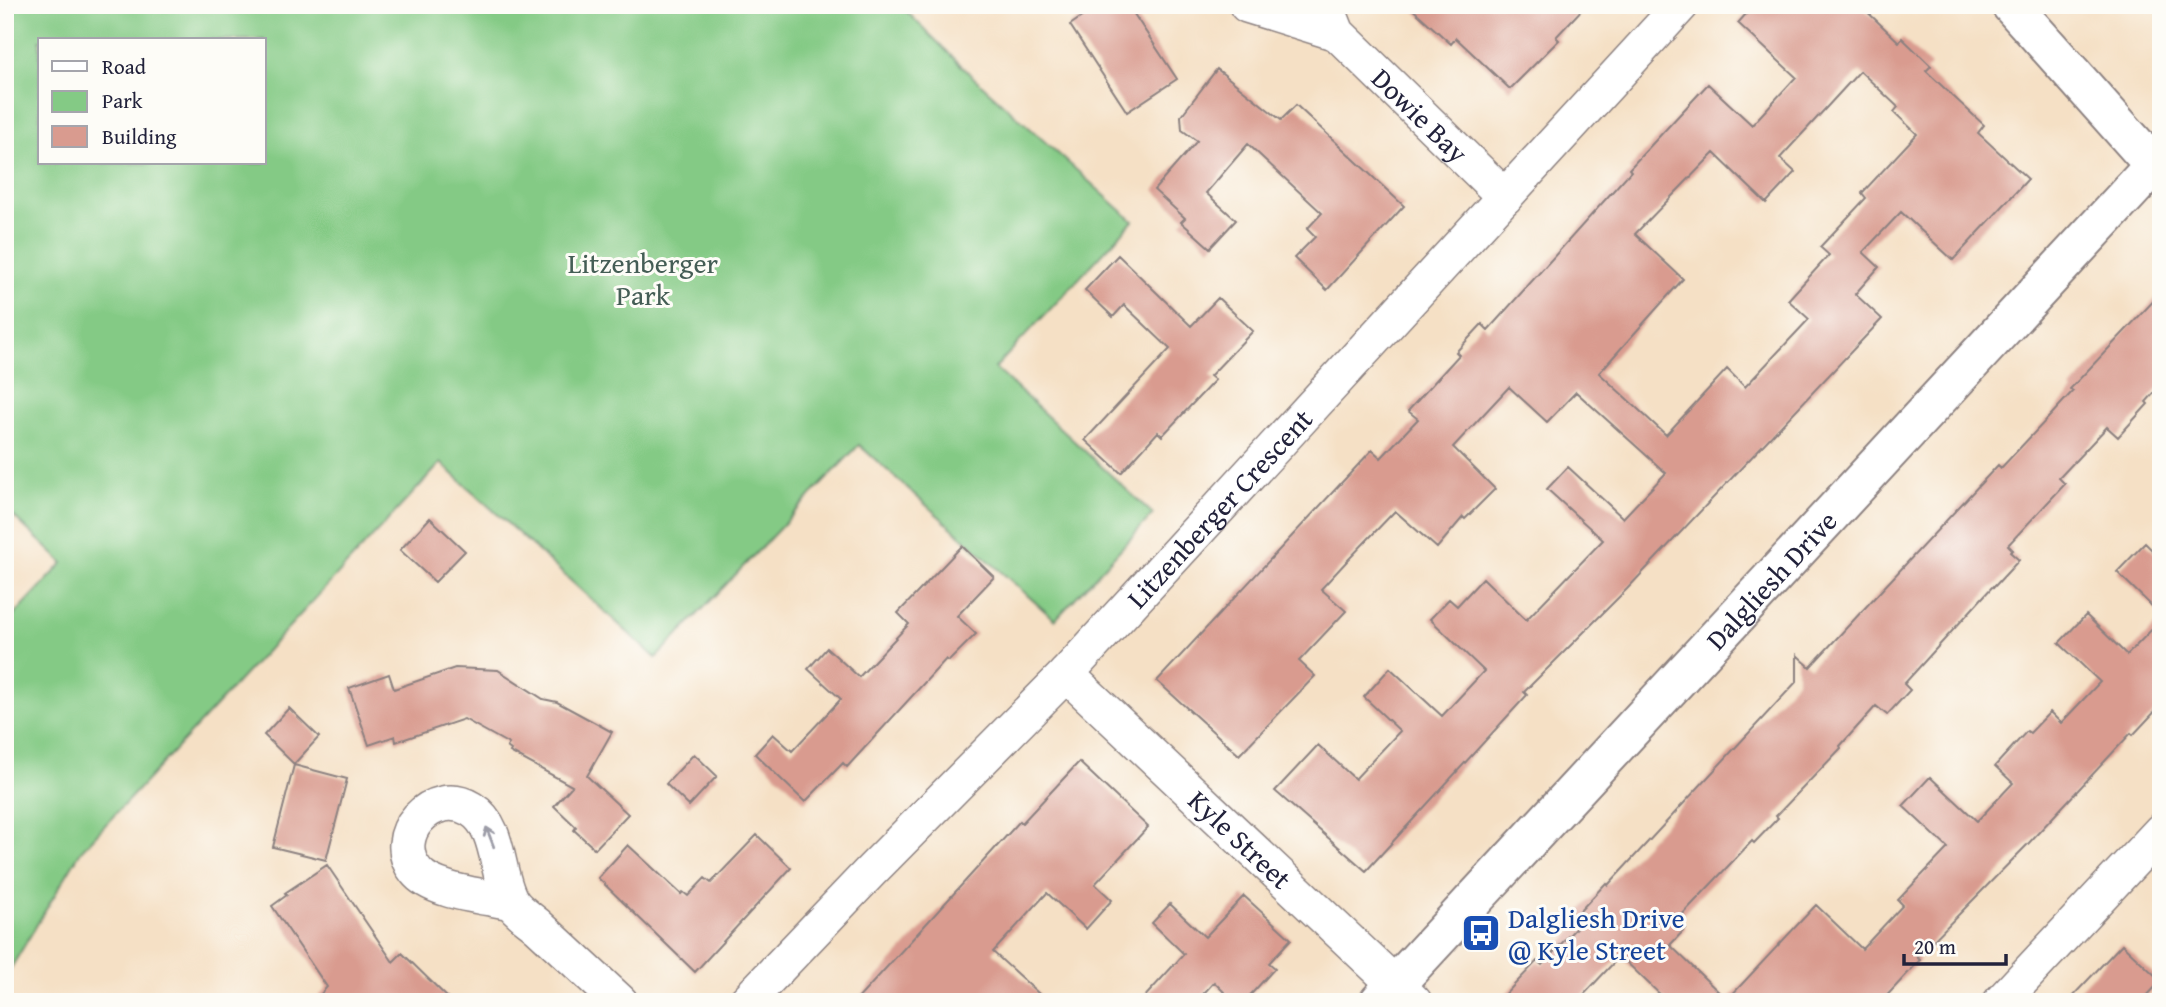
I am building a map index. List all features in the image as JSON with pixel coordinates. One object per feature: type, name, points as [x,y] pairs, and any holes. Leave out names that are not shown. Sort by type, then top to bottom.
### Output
[{"type":"street","name":"Dowie Bay","points":[[1247,5],[1332,19],[1505,197]]},
{"type":"street","name":"Litzenberger Crescent","points":[[746,1002],[1066,674],[1681,5]]},
{"type":"street","points":[[2011,5],[2159,165]]},
{"type":"street","name":"Dalgliesh Drive","points":[[1396,996],[2159,165]]},
{"type":"street","name":"Kyle Street","points":[[1066,674],[1396,996]]},
{"type":"street","points":[[2001,1002],[2161,831]]},
{"type":"street","points":[[511,902],[620,1002]]},
{"type":"green space","name":"Litzenberger Park","points":[[5,5],[900,5],[972,76],[1133,221],[995,368],[1153,514],[1055,620],[859,445],[656,658],[441,463],[81,851],[5,978],[5,625],[63,563],[5,508],[5,58],[10,53],[5,47]]},
{"type":"building","points":[[1099,5],[1128,5],[1177,79],[1127,112],[1070,25]]},
{"type":"building","points":[[1408,5],[1586,5],[1556,37],[1559,40],[1510,89],[1456,38],[1451,44]]},
{"type":"building","points":[[1754,5],[1860,5],[1899,42],[1902,38],[1931,66],[1926,71],[1984,125],[1978,133],[2028,179],[1953,260],[1901,212],[1863,252],[1879,267],[1855,294],[1882,319],[1627,589],[1524,692],[1527,695],[1366,871],[1275,791],[1318,745],[1355,779],[1400,731],[1364,697],[1390,668],[1442,716],[1484,671],[1430,619],[1449,599],[1457,606],[1483,578],[1526,620],[1603,540],[1547,489],[1568,467],[1623,518],[1666,473],[1576,392],[1547,422],[1509,387],[1453,447],[1495,489],[1465,519],[1463,517],[1437,548],[1395,511],[1321,589],[1346,611],[1299,661],[1315,676],[1239,755],[1157,681],[1372,450],[1381,458],[1418,419],[1408,411],[1459,355],[1456,352],[1482,324],[1488,330],[1631,171],[1629,169],[1708,84],[1752,125],[1796,77],[1738,23]],"holes":[[[1860,71],[1898,107],[1894,112],[1917,134],[1862,193],[1866,198],[1820,247],[1829,255],[1788,300],[1809,319],[1745,387],[1727,369],[1666,435],[1599,373],[1683,279],[1635,234],[1714,153],[1766,203],[1795,172],[1780,158]]]},
{"type":"building","points":[[1217,69],[1281,120],[1296,105],[1404,206],[1327,290],[1294,258],[1315,237],[1307,229],[1322,213],[1248,144],[1206,193],[1236,220],[1210,248],[1181,222],[1185,218],[1154,190],[1197,141],[1182,130],[1181,116]]},
{"type":"building","points":[[1118,255],[1191,326],[1218,298],[1253,331],[1210,376],[1215,380],[1162,436],[1158,432],[1121,473],[1085,440],[1170,349],[1124,305],[1113,317],[1085,290]]},
{"type":"building","points":[[2161,293],[2161,385],[2146,402],[2148,404],[2118,437],[2107,427],[2059,478],[2065,484],[2008,545],[2013,550],[2010,552],[2019,560],[1904,684],[1910,690],[1887,715],[1876,706],[1841,748],[1776,816],[1778,818],[1754,843],[1752,841],[1677,920],[1686,928],[1670,945],[1727,1000],[1816,905],[1862,949],[1903,905],[1898,900],[1948,848],[1903,806],[1930,777],[1977,821],[2013,783],[1995,766],[2027,731],[2030,733],[2050,712],[2061,723],[2100,682],[2059,643],[2086,615],[2127,655],[2161,620],[2161,705],[2133,735],[2131,733],[2027,845],[1917,957],[1920,960],[1881,1002],[1668,1002],[1620,956],[1577,1002],[1498,1002],[1537,961],[1542,965],[1583,920],[1577,914],[1606,883],[1608,885],[1797,681],[1797,655],[1810,667],[1998,465],[2001,468],[2050,416],[2073,391],[2070,389]]},
{"type":"building","points":[[430,518],[465,551],[435,582],[400,550]]},
{"type":"building","points":[[2145,543],[2161,559],[2161,615],[2117,572]]},
{"type":"building","points":[[962,546],[994,577],[957,616],[976,634],[949,661],[946,659],[847,767],[843,763],[805,802],[755,754],[773,734],[792,751],[841,699],[808,669],[827,648],[859,677],[909,624],[898,613]]},
{"type":"building","points":[[455,668],[498,670],[543,699],[557,702],[612,732],[587,776],[628,814],[595,849],[554,806],[572,786],[510,752],[507,747],[509,744],[464,719],[396,742],[395,736],[369,745],[349,688],[389,674],[394,689]]},
{"type":"building","points":[[289,708],[319,737],[294,764],[264,735]]},
{"type":"building","points":[[694,754],[717,776],[689,806],[666,784]]},
{"type":"building","points":[[1079,762],[1148,827],[1095,884],[1112,900],[1086,929],[1047,893],[993,952],[1048,1002],[855,1002],[1020,821],[1022,823]]},
{"type":"building","points":[[294,765],[347,779],[326,860],[273,847]]},
{"type":"building","points":[[757,835],[791,868],[695,972],[598,878],[628,845],[681,894],[683,892],[688,896],[705,878],[711,883]]},
{"type":"building","points":[[327,865],[393,962],[402,953],[452,1002],[314,1002],[327,987],[272,906],[287,895],[285,893]]},
{"type":"building","points":[[1244,896],[1291,939],[1269,963],[1275,968],[1244,1002],[1234,1002],[1214,982],[1196,1002],[1140,1002],[1184,954],[1152,923],[1170,904],[1205,937]]},
{"type":"building","points":[[2122,944],[2161,981],[2141,1002],[2067,1002]]},
{"type":"place","name":"Dalgliesh Drive @ Kyle Street","points":[[1481,933]]}]
